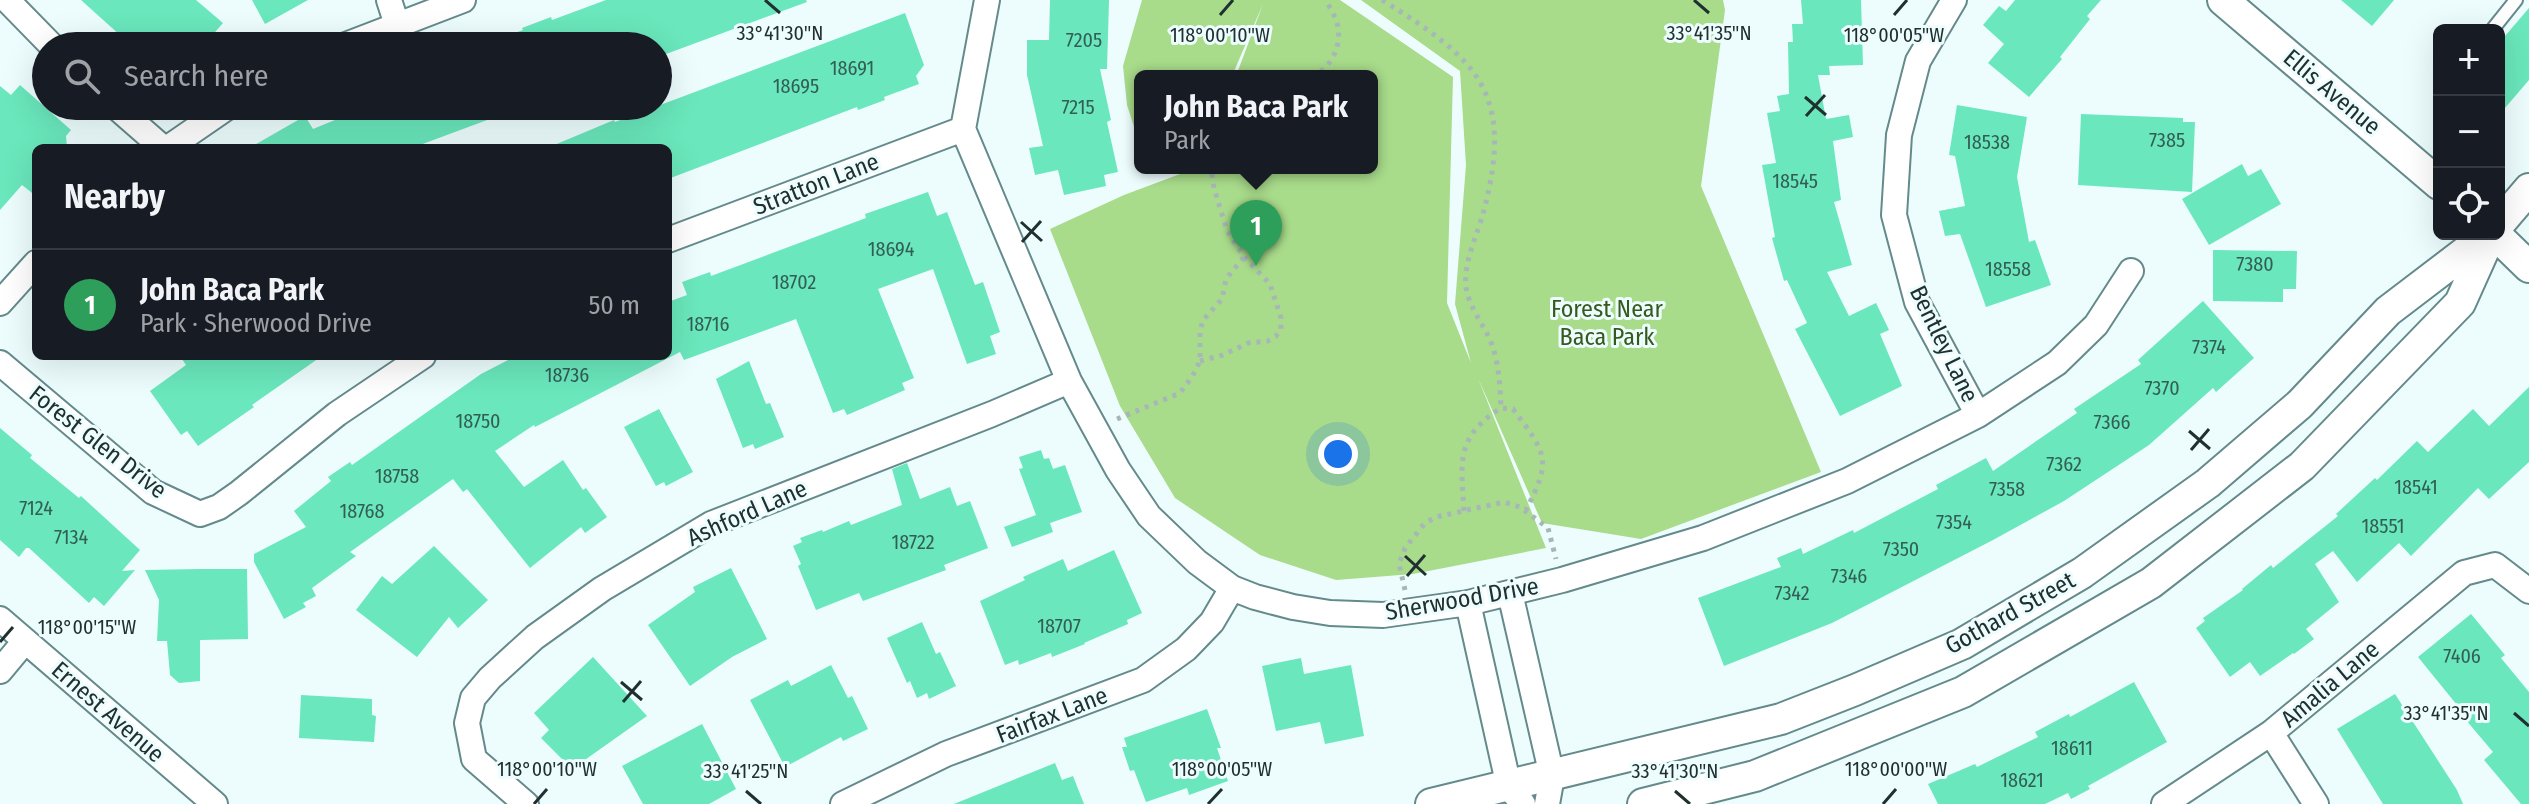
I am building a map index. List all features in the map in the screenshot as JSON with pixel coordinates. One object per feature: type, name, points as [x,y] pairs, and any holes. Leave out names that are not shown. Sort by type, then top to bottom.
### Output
[{"type":"street","points":[[7,0],[38,32]]},
{"type":"street","points":[[389,0],[397,25]]},
{"type":"street","points":[[379,32],[463,0]]},
{"type":"street","points":[[963,129],[987,0]]},
{"type":"street","name":"Bentley Lane","points":[[1954,0],[1918,61],[1899,135],[1894,215],[1917,302],[1978,415]]},
{"type":"street","name":"Ellis Avenue","points":[[2223,0],[2433,179]]},
{"type":"street","points":[[132,120],[161,144]]},
{"type":"street","points":[[172,144],[208,120]]},
{"type":"street","name":"Stratton Lane","points":[[672,238],[963,129]]},
{"type":"street","name":"Sherwood Drive","points":[[963,129],[1069,381],[1118,470],[1149,516],[1197,562],[1232,588],[1255,597],[1330,613],[1383,615],[1468,603],[1562,580],[1703,538],[1847,481],[1978,415],[2057,363],[2096,325],[2131,271]]},
{"type":"street","points":[[2505,217],[2529,189]]},
{"type":"street","name":"Gothard Street","points":[[1431,804],[1550,790],[1781,719],[1962,644],[2082,573],[2208,483],[2300,404],[2388,311],[2484,240]]},
{"type":"street","name":"Gothard Street","points":[[1643,804],[1755,776],[1963,692],[2151,583],[2242,515],[2312,455],[2460,303],[2489,240]]},
{"type":"street","points":[[2499,240],[2529,267]]},
{"type":"street","points":[[0,303],[32,267]]},
{"type":"street","name":"Forest Glen Drive","points":[[0,363],[153,492],[200,514],[219,507],[239,493],[337,414],[417,360]]},
{"type":"street","name":"Ashford Lane","points":[[526,804],[474,759],[467,723],[473,698],[535,637],[602,589],[711,524],[1069,381]]},
{"type":"street","name":"Amalia Lane","points":[[2164,804],[2271,733],[2464,573],[2495,565],[2529,591]]},
{"type":"street","name":"Fairfax Lane","points":[[843,804],[946,754],[1143,680],[1186,649],[1212,622],[1232,588]]},
{"type":"street","points":[[1510,593],[1550,790]]},
{"type":"street","points":[[1468,603],[1516,795]]},
{"type":"street","name":"Ernest Avenue","points":[[0,619],[215,804]]},
{"type":"street","points":[[0,671],[25,641]]},
{"type":"street","points":[[2271,733],[2316,804]]},
{"type":"lane","points":[[2497,24],[2516,0]]},
{"type":"path","points":[[1323,70],[1332,60],[1338,45],[1337,23],[1326,0]]},
{"type":"path","points":[[1382,0],[1449,45],[1480,80],[1489,100],[1495,132],[1494,162],[1489,192],[1466,269],[1466,288],[1473,311],[1490,341],[1499,370],[1501,408]]},
{"type":"path","points":[[1200,361],[1223,355],[1248,343],[1268,341],[1281,329],[1281,318],[1270,284],[1244,257],[1227,231],[1212,174]]},
{"type":"path","points":[[1094,428],[1180,393],[1200,361],[1203,320],[1222,299],[1226,279],[1244,257]]},
{"type":"path","points":[[1464,511],[1461,462],[1465,445],[1488,416],[1501,408],[1513,409],[1539,447],[1543,460],[1541,482],[1526,510]]},
{"type":"path","points":[[1409,610],[1399,564],[1405,548],[1425,523],[1436,517],[1504,502],[1526,510],[1548,528],[1562,580]]},
{"type":"green space","name":"Forest Near Baca Park","points":[[1142,0],[1340,0],[1453,77],[1447,303],[1471,363],[1455,304],[1466,165],[1460,71],[1361,0],[1723,0],[1725,10],[1701,186],[1821,472],[1641,539],[1542,523],[1478,378],[1546,548],[1413,574],[1336,580],[1260,555],[1175,498],[1120,406],[1050,229],[1124,195],[1180,174],[1378,174],[1378,70],[1238,70],[1263,4],[1235,70],[1134,70],[1134,127],[1127,105],[1123,66]]},
{"type":"building","points":[[81,0],[196,0],[223,23],[215,32],[116,32]]},
{"type":"building","points":[[252,0],[308,0],[265,24]]},
{"type":"building","points":[[606,0],[807,2],[672,52],[672,32],[517,32],[551,17],[552,20]]},
{"type":"building","points":[[1050,0],[1109,0],[1107,69],[1100,69],[1118,172],[1104,175],[1106,186],[1064,195],[1058,170],[1035,175],[1029,148],[1043,146],[1027,75],[1027,40],[1049,40]]},
{"type":"building","points":[[1801,0],[1861,0],[1863,65],[1829,66],[1830,75],[1818,75],[1826,119],[1849,115],[1853,137],[1833,141],[1841,200],[1834,202],[1852,265],[1827,272],[1849,316],[1876,303],[1889,330],[1880,334],[1902,386],[1840,416],[1795,329],[1807,323],[1787,280],[1784,281],[1772,238],[1775,237],[1762,165],[1776,163],[1767,113],[1780,111],[1777,96],[1789,94],[1788,42],[1793,42],[1792,24],[1803,24]]},
{"type":"building","points":[[2015,0],[2101,0],[2087,16],[2090,19],[2060,57],[2062,59],[2029,97],[1988,63],[2004,44],[1983,25],[1999,6],[2006,11]]},
{"type":"building","points":[[2341,0],[2394,0],[2372,26]]},
{"type":"building","points":[[2529,8],[2529,80],[2505,108],[2505,96],[2505,36]]},
{"type":"building","points":[[905,13],[924,65],[916,76],[919,84],[884,97],[885,100],[858,110],[857,107],[672,177],[672,144],[557,144],[614,120],[672,120],[672,101]]},
{"type":"building","points":[[20,85],[32,96],[32,120],[60,120],[71,130],[66,136],[67,144],[32,144],[32,193],[22,185],[0,210],[0,86],[11,95]]},
{"type":"building","points":[[1957,105],[2027,117],[2017,177],[2029,242],[2035,240],[2051,285],[1986,307],[1960,234],[1945,236],[1939,211],[1965,206],[1955,156],[1949,155]]},
{"type":"building","points":[[2081,114],[2183,118],[2183,122],[2195,122],[2192,192],[2078,185]]},
{"type":"building","points":[[298,120],[307,120],[313,129],[335,120],[487,120],[423,144],[256,144]]},
{"type":"building","points":[[2242,164],[2248,176],[2261,169],[2281,204],[2209,245],[2182,199]]},
{"type":"building","points":[[928,192],[937,216],[947,212],[975,285],[983,282],[1000,332],[990,336],[996,354],[967,364],[933,269],[878,289],[914,378],[902,383],[905,390],[847,415],[844,409],[833,413],[796,319],[684,360],[680,352],[672,356],[672,301],[687,295],[682,282],[710,272],[711,276],[866,218],[865,214]]},
{"type":"building","points":[[2213,250],[2297,251],[2296,289],[2283,289],[2283,302],[2213,301]]},
{"type":"building","points":[[2203,301],[2254,358],[2216,392],[2213,388],[2149,445],[2064,501],[1993,540],[1832,623],[1724,666],[1698,598],[1781,567],[1777,558],[1801,548],[1803,554],[1853,530],[1854,533],[1938,489],[1936,485],[1986,458],[1993,471],[2077,413],[2074,409],[2141,364],[2138,360]]},
{"type":"building","points":[[183,360],[316,360],[198,446],[187,431],[181,435],[150,391],[186,365]]},
{"type":"building","points":[[508,360],[665,360],[534,425],[495,451],[524,487],[563,460],[583,490],[586,488],[607,517],[585,533],[581,527],[530,568],[467,489],[463,492],[453,479],[350,552],[356,556],[312,588],[316,596],[303,603],[306,607],[284,619],[254,562],[254,554],[306,527],[294,511],[331,481],[328,477],[350,462],[352,465],[481,374]]},
{"type":"building","points":[[749,361],[766,404],[770,403],[784,437],[755,449],[753,444],[743,448],[716,379]]},
{"type":"building","points":[[2529,387],[2529,462],[2489,499],[2478,488],[2411,556],[2399,543],[2357,582],[2333,551],[2315,564],[2339,602],[2306,629],[2314,639],[2260,676],[2250,662],[2230,677],[2196,628],[2205,621],[2203,618],[2338,516],[2336,514],[2417,441],[2428,452],[2473,409],[2489,426]]},
{"type":"building","points":[[659,409],[693,472],[666,486],[664,482],[656,486],[624,427]]},
{"type":"building","points":[[0,428],[32,455],[30,458],[79,498],[81,496],[140,550],[122,571],[135,570],[104,606],[94,597],[89,603],[29,548],[19,557],[0,540]]},
{"type":"building","points":[[1041,450],[1044,459],[1049,458],[1053,469],[1065,465],[1082,512],[1050,523],[1053,532],[1012,547],[1004,527],[1036,515],[1019,469],[1023,468],[1019,457]]},
{"type":"building","points":[[907,463],[920,499],[950,487],[957,506],[970,501],[988,548],[944,565],[946,570],[863,601],[859,593],[816,610],[793,546],[802,542],[800,538],[849,521],[851,525],[902,505],[892,469]]},
{"type":"building","points":[[434,546],[488,600],[458,628],[449,617],[417,657],[356,610],[382,576],[392,584]]},
{"type":"building","points":[[1114,550],[1142,613],[1127,620],[1128,624],[1052,657],[1051,653],[1019,665],[1018,660],[1005,665],[980,601],[1063,559],[1068,571]]},
{"type":"building","points":[[731,568],[767,639],[732,657],[690,686],[648,625],[695,592],[693,587]]},
{"type":"building","points":[[247,569],[248,639],[200,640],[200,681],[179,683],[170,675],[167,641],[157,641],[159,600],[145,570]]},
{"type":"building","points":[[2471,614],[2505,655],[2501,658],[2529,692],[2529,804],[2521,804],[2484,760],[2493,752],[2418,657]]},
{"type":"building","points":[[922,622],[936,654],[940,652],[956,686],[929,699],[927,693],[917,698],[887,638]]},
{"type":"building","points":[[593,657],[647,716],[572,769],[541,738],[549,730],[534,713]]},
{"type":"building","points":[[1301,658],[1304,674],[1351,665],[1364,736],[1325,744],[1320,722],[1276,731],[1262,666]]},
{"type":"building","points":[[831,665],[848,698],[852,696],[868,729],[843,741],[841,737],[785,767],[750,700],[788,680],[791,686]]},
{"type":"building","points":[[2134,682],[2167,742],[2088,786],[2090,789],[2071,799],[2068,793],[2045,804],[1938,804],[1928,784],[1975,764],[1977,767],[2038,737],[2035,732]]},
{"type":"building","points":[[2395,694],[2463,804],[2383,804],[2337,729]]},
{"type":"building","points":[[301,695],[372,699],[372,715],[376,716],[374,742],[299,738]]},
{"type":"building","points":[[1207,709],[1221,748],[1217,748],[1228,781],[1189,795],[1187,788],[1146,802],[1134,770],[1130,771],[1122,747],[1127,747],[1124,738]]},
{"type":"building","points":[[702,724],[736,789],[709,804],[643,804],[622,766]]},
{"type":"building","points":[[1055,763],[1062,780],[1073,776],[1084,804],[954,804]]},
{"type":"place","name":"John Baca Park","points":[[1256,266]]}]
